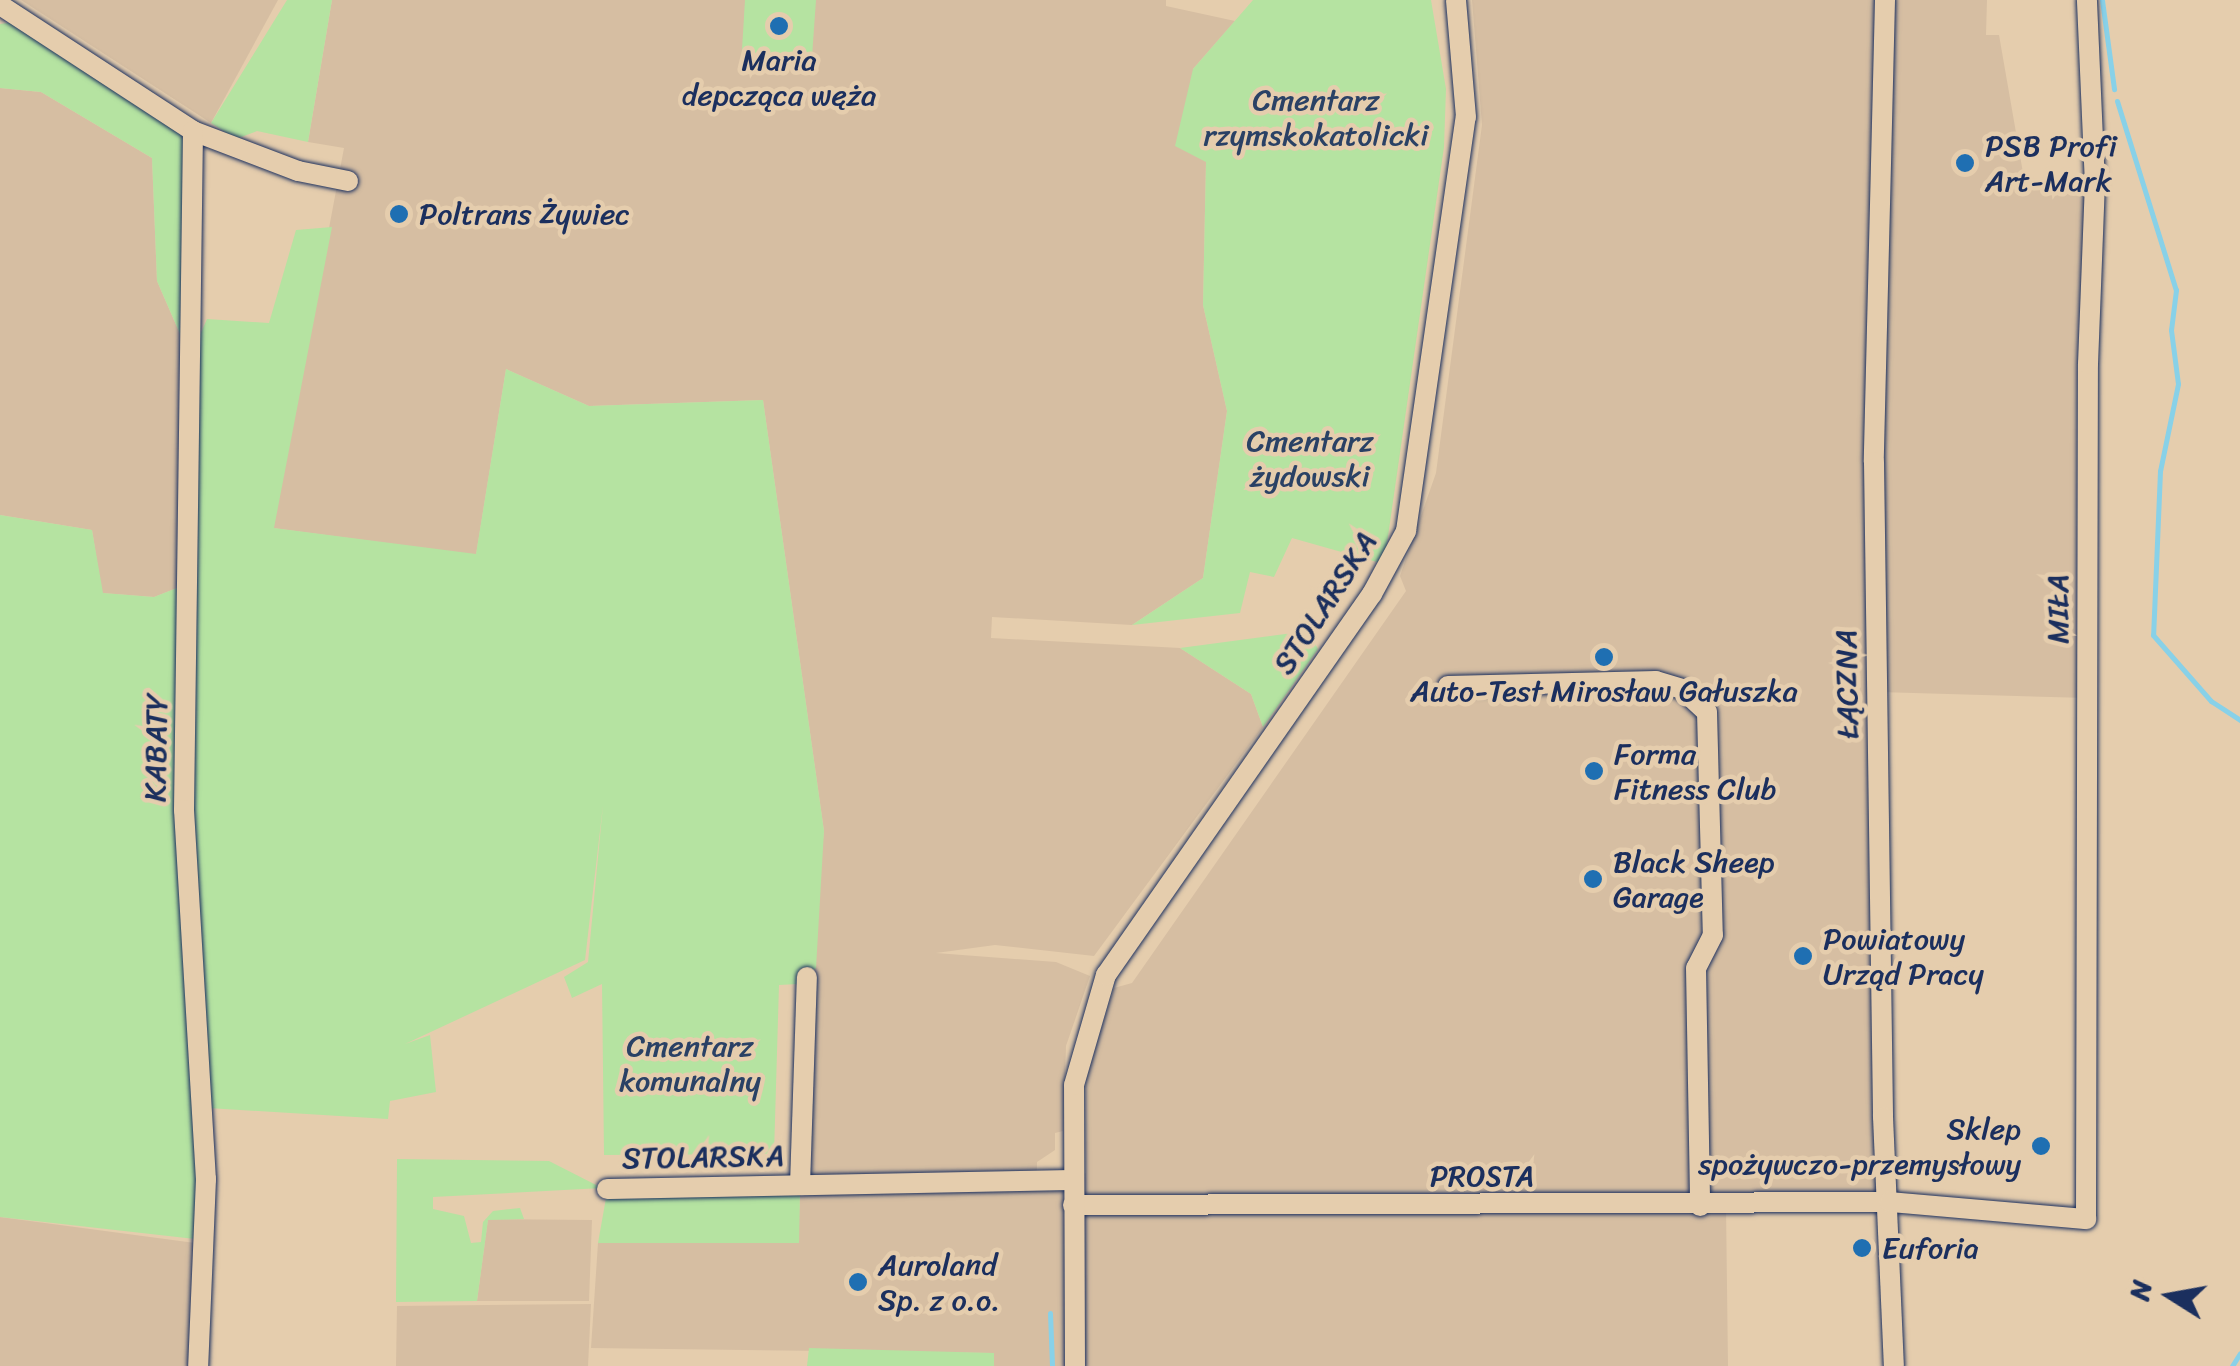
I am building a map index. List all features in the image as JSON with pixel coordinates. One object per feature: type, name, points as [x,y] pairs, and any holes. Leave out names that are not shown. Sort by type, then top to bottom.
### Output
[{"type":"street","name":"STOLARSKA","points":[[1075,1366],[1074,1085],[1106,975],[1372,594],[1406,530],[1466,117],[1456,0]]},
{"type":"street","name":"ŁĄCZNA","points":[[1885,0],[1874,462],[1882,1098],[1890,1202],[1894,1366]]},
{"type":"street","name":"MIŁA","points":[[2086,1220],[2088,364],[2095,185],[2087,0]]},
{"type":"street","points":[[0,5],[193,130],[298,171],[348,181]]},
{"type":"street","name":"KABATY","points":[[193,130],[184,810],[206,1179],[198,1366]]},
{"type":"street","points":[[1448,686],[1656,681],[1682,690],[1706,712],[1714,936],[1696,968],[1700,1206]]},
{"type":"street","name":"STOLARSKA","points":[[800,1185],[807,977]]},
{"type":"street","name":"STOLARSKA","points":[[606,1189],[1074,1180]]},
{"type":"street","name":"PROSTA","points":[[1073,1204],[1700,1206],[1890,1202],[2086,1220]]},
{"type":"shaded area","points":[[21,0],[278,0],[211,123]]},
{"type":"shaded area","points":[[332,0],[1166,0],[1166,6],[1235,21],[1193,69],[1206,162],[1203,305],[1227,411],[1203,578],[1132,625],[992,617],[991,638],[1180,648],[1251,694],[1263,727],[1094,956],[995,945],[936,953],[1056,962],[1090,976],[1066,1046],[1063,1131],[1055,1133],[1055,1150],[1037,1162],[1037,1171],[804,1175],[807,977],[824,831],[763,400],[589,406],[506,369],[476,555],[273,528],[344,148],[308,142]]},
{"type":"shaded area","points":[[1472,0],[1987,0],[1986,35],[1999,35],[2026,190],[2095,185],[2088,698],[1879,692],[1890,1202],[1726,1206],[1728,1366],[994,1366],[993,1353],[591,1348],[598,1243],[798,1243],[800,1193],[1074,1180],[1086,1173],[1086,1078],[1114,988],[1132,983],[1406,591],[1400,576],[1436,473],[1482,125]]},
{"type":"shaded area","points":[[0,88],[41,92],[152,158],[157,281],[190,357],[187,584],[154,597],[102,593],[92,530],[0,515]]},
{"type":"shaded area","points":[[0,1217],[195,1243],[194,1366],[0,1366]]},
{"type":"shaded area","points":[[488,1219],[592,1220],[589,1301],[477,1301]]},
{"type":"shaded area","points":[[591,1304],[588,1366],[396,1366],[397,1306]]},
{"type":"green space","points":[[287,0],[332,0],[308,142],[257,131],[236,139],[211,123]]},
{"type":"green space","points":[[745,0],[816,0],[811,71],[741,66]]},
{"type":"green space","points":[[1253,0],[1431,0],[1446,89],[1444,147],[1384,564],[1292,538],[1274,577],[1250,572],[1240,613],[1132,625],[1203,578],[1227,411],[1203,305],[1206,162],[1175,146],[1193,69]]},
{"type":"green space","name":"Cmentarz komunalny","points":[[14,22],[193,131],[192,353],[207,319],[269,323],[296,230],[332,227],[274,528],[476,554],[506,369],[589,406],[763,400],[824,831],[816,968],[798,984],[779,985],[774,1154],[604,1155],[602,984],[572,998],[564,977],[588,962],[603,805],[585,960],[405,1044],[430,1035],[436,1092],[390,1101],[388,1119],[208,1108],[195,1239],[0,1217],[0,515],[92,530],[103,593],[154,597],[187,584],[190,357],[157,281],[152,158],[41,92],[0,88],[0,24]]},
{"type":"green space","points":[[1308,631],[1318,649],[1263,727],[1251,694],[1180,648]]},
{"type":"green space","points":[[397,1159],[549,1161],[602,1188],[433,1197],[433,1209],[464,1216],[471,1243],[481,1242],[483,1222],[493,1211],[520,1208],[524,1219],[488,1220],[477,1301],[396,1302]]},
{"type":"green space","points":[[800,1193],[799,1243],[598,1243],[606,1198]]},
{"type":"green space","points":[[809,1348],[994,1353],[994,1366],[807,1366]]},
{"type":"waterway","points":[[2102,0],[2114,89]]},
{"type":"waterway","points":[[2117,101],[2176,290],[2171,330],[2178,384],[2160,471],[2153,635],[2211,701],[2240,720]]},
{"type":"waterway","points":[[1050,1313],[1052,1366]]},
{"type":"waterway","points":[[2232,1366],[2240,1353]]},
{"type":"place","name":"Maria depcząca węża","points":[[779,26]]},
{"type":"place","name":"PSB Profi Art-Mark","points":[[1965,163]]},
{"type":"place","name":"Poltrans Żywiec","points":[[399,214]]},
{"type":"place","name":"Auto-Test Mirosław Gałuszka","points":[[1604,657]]},
{"type":"place","name":"Forma Fitness Club","points":[[1594,771]]},
{"type":"place","name":"Black Sheep Garage","points":[[1593,879]]},
{"type":"place","name":"Powiatowy Urząd Pracy","points":[[1803,956]]},
{"type":"place","name":"Sklep spożywczo-przemysłowy","points":[[2041,1146]]},
{"type":"place","name":"Euforia","points":[[1862,1248]]},
{"type":"place","name":"Auroland Sp. z o.o.","points":[[858,1282]]},
{"type":"park label","name":"Cmentarz rzymskokatolicki","points":[[1316,117]]},
{"type":"park label","name":"Cmentarz żydowski","points":[[1310,458]]}]
